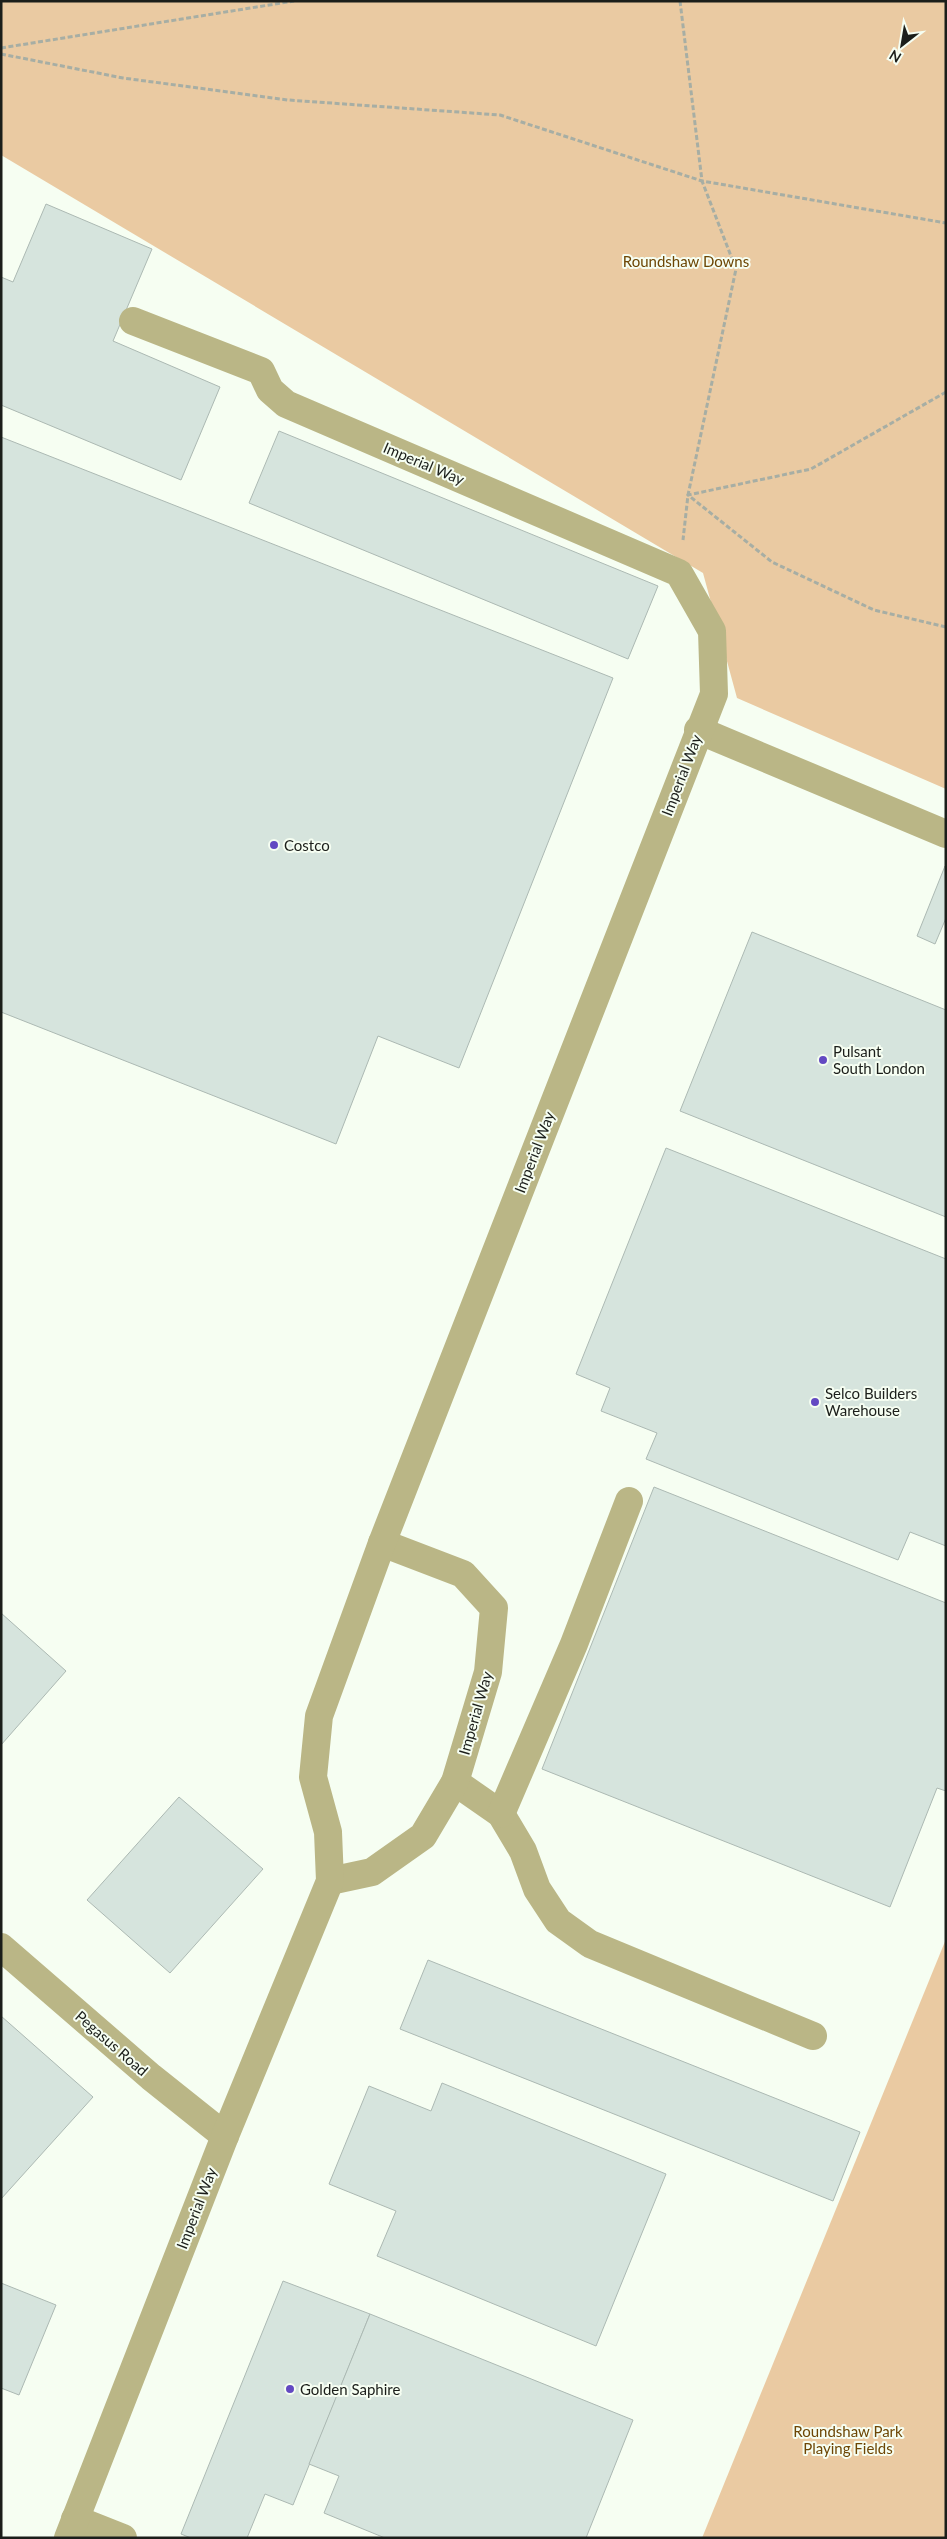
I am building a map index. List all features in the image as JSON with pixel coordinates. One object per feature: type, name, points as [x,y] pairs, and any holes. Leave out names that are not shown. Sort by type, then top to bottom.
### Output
[{"type":"street","name":"Imperial Way","points":[[71,2529],[225,2136],[330,1881],[328,1832],[313,1776],[320,1716],[382,1543],[698,730],[714,694],[712,631],[679,573],[286,404],[270,390],[261,371],[133,321]]},
{"type":"street","points":[[698,730],[946,834]]},
{"type":"street","points":[[501,1814],[574,1644],[629,1501]]},
{"type":"street","name":"Imperial Way","points":[[330,1881],[372,1872],[423,1836],[455,1782],[488,1672],[494,1608],[463,1574],[382,1543]]},
{"type":"street","points":[[455,1782],[501,1814],[523,1851],[537,1889],[558,1921],[564,1926],[590,1944],[813,2036]]},
{"type":"street","name":"Pegasus Road","points":[[1,1947],[151,2077],[225,2136]]},
{"type":"street","points":[[71,2529],[123,2538]]},
{"type":"path","points":[[1,48],[294,1]]},
{"type":"path","points":[[679,573],[688,495],[736,269],[702,181],[680,1]]},
{"type":"path","points":[[1,54],[123,78],[288,100],[500,115],[702,181],[946,223]]},
{"type":"path","points":[[688,495],[811,469],[946,392]]},
{"type":"path","points":[[688,495],[772,562],[874,610],[946,627]]},
{"type":"green space","name":"Roundshaw Downs","points":[[1,1],[946,1],[946,789],[737,698],[703,573],[1,155]]},
{"type":"green space","name":"Roundshaw Park Playing Fields","points":[[946,1939],[946,2538],[702,2538]]},
{"type":"building","points":[[46,204],[152,249],[113,341],[220,387],[181,480],[1,405],[1,277],[13,282]]},
{"type":"building","points":[[279,431],[658,586],[628,659],[249,503]]},
{"type":"building","name":"Costco","points":[[1,437],[613,678],[459,1068],[378,1036],[336,1144],[1,1012]]},
{"type":"building","points":[[945,866],[946,918],[935,944],[917,936]]},
{"type":"building","name":"Pulsant South London","points":[[752,932],[946,1010],[946,1217],[680,1111]]},
{"type":"building","points":[[666,1148],[946,1259],[946,1546],[910,1532],[898,1560],[646,1459],[657,1433],[601,1411],[610,1388],[576,1374]]},
{"type":"building","points":[[654,1487],[946,1603],[946,1791],[937,1788],[890,1907],[542,1769]]},
{"type":"building","points":[[1,1613],[66,1671],[1,1745]]},
{"type":"building","points":[[179,1797],[263,1869],[170,1973],[87,1900]]},
{"type":"building","points":[[428,1960],[860,2132],[833,2201],[400,2029]]},
{"type":"building","points":[[1,2016],[93,2097],[1,2199]]},
{"type":"building","points":[[442,2083],[666,2174],[596,2346],[377,2256],[396,2211],[329,2184],[369,2086],[431,2111]]},
{"type":"building","name":"Golden Saphire","points":[[283,2281],[370,2314],[293,2505],[265,2494],[247,2538],[191,2538],[181,2534]]},
{"type":"building","points":[[1,2283],[56,2305],[19,2395],[1,2388]]},
{"type":"building","points":[[370,2314],[633,2420],[586,2538],[385,2538],[324,2513],[339,2476],[309,2464]]},
{"type":"place","name":"Costco","points":[[274,845]]},
{"type":"place","name":"Pulsant South London","points":[[823,1060]]},
{"type":"place","name":"Selco Builders Warehouse","points":[[815,1402]]},
{"type":"place","name":"Golden Saphire","points":[[290,2389]]}]
